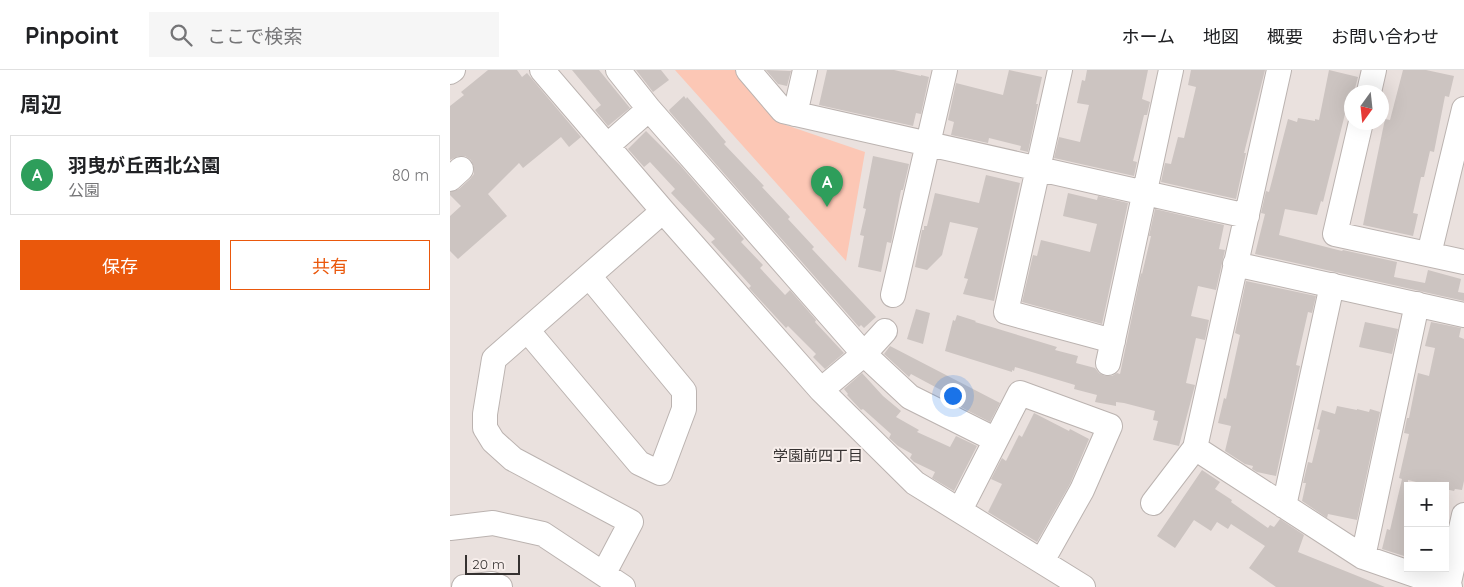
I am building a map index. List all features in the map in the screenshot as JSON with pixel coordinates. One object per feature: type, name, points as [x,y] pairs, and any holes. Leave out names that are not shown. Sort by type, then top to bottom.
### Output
[{"type":"street","points":[[542,70],[820,390],[915,483],[1083,587]]},
{"type":"street","points":[[618,70],[649,109],[864,354],[910,397],[996,440]]},
{"type":"street","points":[[748,70],[782,111],[1246,216]]},
{"type":"street","points":[[795,114],[805,70]]},
{"type":"street","points":[[893,295],[945,70]]},
{"type":"street","points":[[1060,70],[1006,312],[1110,352],[1171,70]]},
{"type":"street","points":[[1153,503],[1195,448],[1279,70]]},
{"type":"street","points":[[1371,85],[1374,70]]},
{"type":"street","points":[[607,146],[649,109]]},
{"type":"street","points":[[1429,254],[1464,109]]},
{"type":"street","points":[[1359,130],[1335,234],[1464,262]]},
{"type":"street","points":[[604,573],[630,522],[512,459],[493,441],[485,428],[485,414],[494,359],[663,211]]},
{"type":"street","points":[[1236,264],[1464,315]]},
{"type":"street","points":[[527,330],[638,463],[660,473],[684,409],[684,391],[589,276]]},
{"type":"street","points":[[1284,506],[1332,285]]},
{"type":"street","points":[[1363,557],[1417,304]]},
{"type":"street","points":[[820,390],[864,354],[885,331]]},
{"type":"street","points":[[960,510],[1020,393],[1110,426],[1082,490],[1042,561]]},
{"type":"street","points":[[1195,448],[1363,557],[1448,587],[1464,515]]},
{"type":"street","points":[[450,528],[493,523],[543,534],[623,587]]},
{"type":"street","points":[[464,587],[492,584],[500,587]]},
{"type":"shaded area","points":[[675,70],[735,70],[780,123],[865,152],[846,261]]},
{"type":"building","points":[[488,70],[517,70],[522,77],[527,73],[581,137],[569,147],[561,137],[523,168],[519,163],[488,194],[507,216],[458,259],[450,251],[450,216],[461,206],[450,195],[450,192],[459,189],[470,179],[474,174],[474,167],[471,160],[465,156],[458,156],[450,160],[450,106],[464,95],[461,92]]},
{"type":"building","points":[[572,70],[599,70],[630,108],[608,126],[595,110],[601,105]]},
{"type":"building","points":[[636,70],[661,70],[669,80],[653,92]]},
{"type":"building","points":[[766,70],[791,71],[787,86],[778,84]]},
{"type":"building","points":[[827,70],[894,70],[929,77],[921,114],[916,113],[913,126],[819,105]]},
{"type":"building","points":[[1009,70],[1042,77],[1028,152],[1020,150],[1021,146],[989,138],[988,143],[951,135],[954,122],[948,120],[956,83],[1003,95]]},
{"type":"building","points":[[1087,70],[1148,70],[1142,99],[1150,102],[1147,115],[1144,115],[1133,161],[1137,162],[1134,176],[1054,158],[1059,137],[1080,142],[1089,105],[1077,103],[1082,80],[1085,81]]},
{"type":"building","points":[[1191,70],[1265,70],[1244,153],[1246,153],[1236,199],[1161,182],[1165,163],[1171,164],[1178,137],[1184,138],[1196,87],[1188,85]]},
{"type":"building","points":[[1329,70],[1358,77],[1356,85],[1344,85],[1344,118],[1323,202],[1321,201],[1317,215],[1285,209],[1279,235],[1342,251],[1397,262],[1394,277],[1425,283],[1428,270],[1461,279],[1458,292],[1464,293],[1464,301],[1255,254],[1265,214],[1261,213],[1266,191],[1269,192],[1288,119],[1297,122],[1298,118],[1319,120]]},
{"type":"building","points":[[1403,70],[1426,70],[1454,76],[1449,97],[1445,96],[1434,152],[1430,151],[1424,177],[1421,177],[1413,213],[1418,214],[1413,236],[1363,225],[1383,130],[1389,130]]},
{"type":"building","points":[[684,96],[709,122],[726,142],[724,144],[764,186],[762,187],[790,217],[788,219],[814,247],[812,249],[876,317],[864,328],[861,325],[859,327],[670,112],[669,110]]},
{"type":"building","points":[[646,131],[680,165],[744,239],[741,242],[763,265],[760,268],[785,295],[790,290],[816,320],[815,322],[844,353],[825,369],[813,357],[816,354],[788,326],[786,328],[749,288],[751,286],[711,242],[715,239],[671,193],[675,189],[650,162],[644,167],[628,149]]},
{"type":"building","points":[[873,156],[909,164],[903,190],[901,190],[891,243],[887,242],[881,272],[858,267],[864,236],[860,235],[866,209],[863,208]]},
{"type":"building","points":[[986,175],[1020,183],[994,301],[963,294],[968,279],[964,278],[978,228],[950,222],[942,255],[927,270],[915,267],[922,230],[924,230],[924,226],[927,226],[935,193],[979,203]]},
{"type":"building","points":[[1068,193],[1097,200],[1098,196],[1128,203],[1102,324],[1022,302],[1033,255],[1037,256],[1041,240],[1090,252],[1097,224],[1063,216]]},
{"type":"building","points":[[1155,209],[1224,225],[1219,249],[1225,250],[1216,290],[1198,286],[1191,316],[1209,320],[1205,340],[1196,338],[1186,383],[1195,385],[1179,446],[1153,440],[1158,421],[1153,420],[1155,411],[1124,403],[1116,402],[1116,406],[1095,402],[1097,395],[1074,389],[1075,385],[1015,367],[1012,372],[945,351],[953,320],[955,321],[957,315],[1057,347],[1055,350],[1078,356],[1076,363],[1095,368],[1105,376],[1120,374],[1141,273],[1151,236],[1149,236]]},
{"type":"building","points":[[1246,281],[1316,296],[1312,313],[1308,312],[1296,365],[1300,366],[1276,476],[1257,472],[1252,469],[1253,466],[1245,464],[1225,451],[1231,426],[1218,423],[1224,398],[1226,399],[1240,335],[1235,333]]},
{"type":"building","points":[[916,309],[930,313],[923,344],[907,339]]},
{"type":"building","points":[[1365,322],[1398,329],[1392,354],[1359,347]]},
{"type":"building","points":[[1431,322],[1461,328],[1459,337],[1464,339],[1464,481],[1462,490],[1455,489],[1454,491],[1449,490],[1449,482],[1416,482],[1408,480],[1408,482],[1404,482],[1404,556],[1382,549],[1387,529],[1390,530],[1402,479],[1399,478],[1409,434],[1404,433],[1418,373],[1429,376],[1435,348],[1425,346]]},
{"type":"building","points":[[890,346],[1000,403],[990,422],[951,402],[954,397],[911,374],[909,377],[884,354]]},
{"type":"building","points":[[862,373],[883,396],[901,411],[896,417],[919,430],[917,432],[950,447],[956,436],[977,446],[954,491],[932,478],[935,472],[914,462],[910,458],[912,454],[889,438],[891,434],[863,409],[861,410],[847,395],[844,389]]},
{"type":"building","points":[[1337,406],[1369,412],[1370,409],[1380,412],[1357,520],[1328,514],[1327,518],[1302,501],[1306,483],[1303,483],[1308,462],[1312,463],[1320,430],[1317,429],[1322,410],[1335,414]]},
{"type":"building","points":[[1034,413],[1089,439],[1070,484],[1037,542],[988,512],[1002,484],[991,479],[1002,458],[1006,461],[1019,435],[1022,437]]},
{"type":"building","points":[[1202,470],[1220,482],[1215,489],[1268,528],[1270,525],[1274,527],[1280,519],[1304,535],[1298,552],[1385,587],[1276,587],[1249,568],[1265,546],[1231,524],[1228,529],[1217,522],[1211,531],[1194,520],[1175,548],[1157,536]]},
{"type":"place","name":"羽曳が丘西北公園","points":[[827,207]]},
{"type":"district","name":"学園前四丁目","points":[[818,455]]}]
